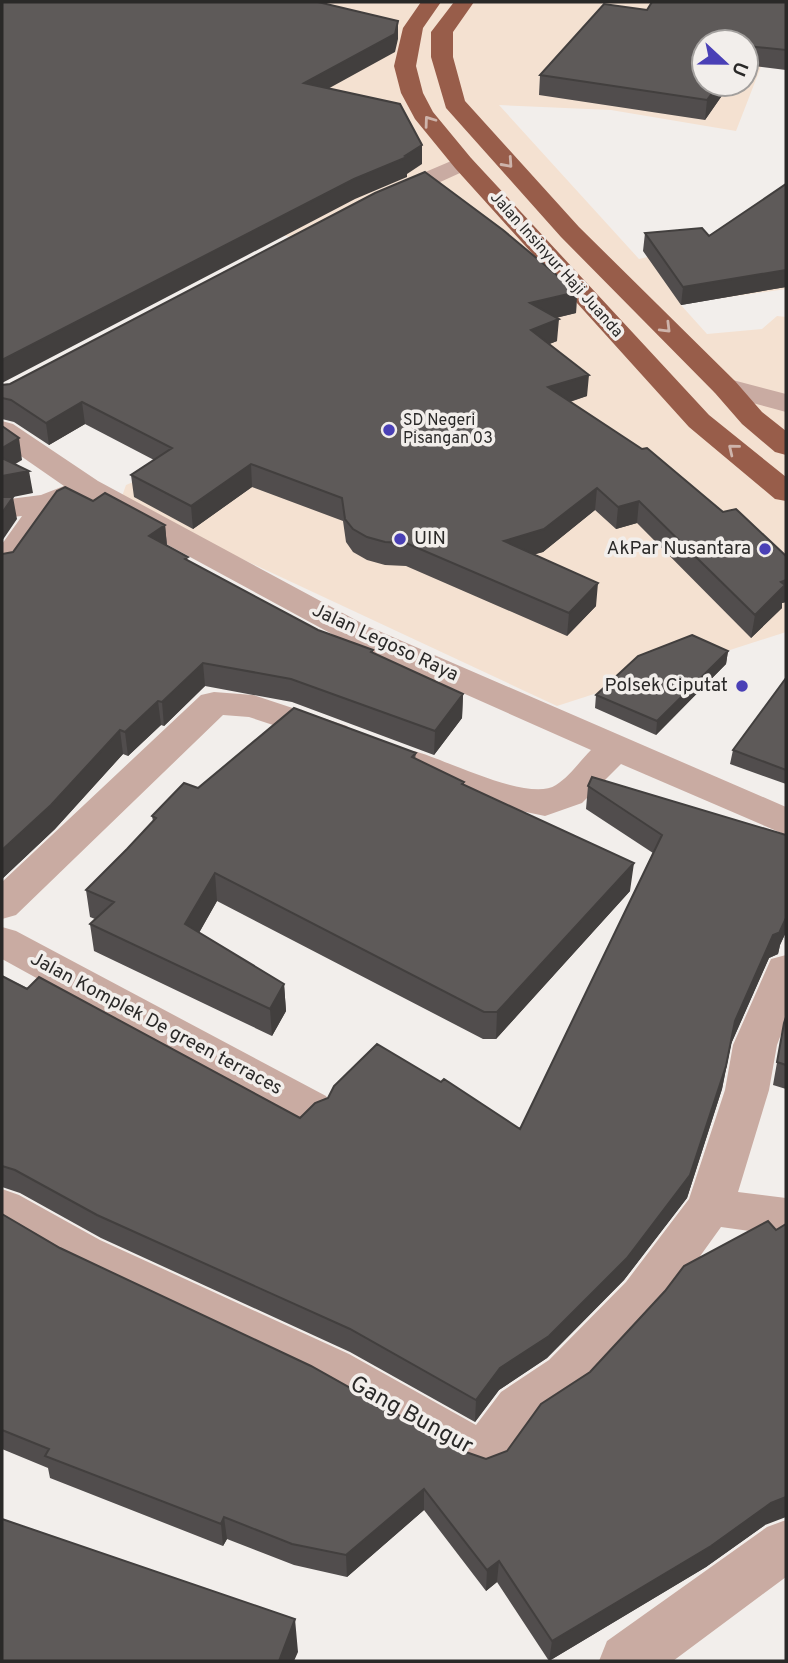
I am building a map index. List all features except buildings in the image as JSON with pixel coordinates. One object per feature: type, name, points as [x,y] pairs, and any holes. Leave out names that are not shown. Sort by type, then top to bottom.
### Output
[{"type":"highway","name":"Jalan Insinyur Haji Juanda","points":[[430,2],[413,28],[405,66],[412,93],[423,114],[463,163],[699,421],[786,492]]},
{"type":"highway","name":"Jalan Insinyur Haji Juanda","points":[[464,2],[442,32],[442,57],[454,103],[570,232],[725,387],[752,418],[786,446]]},
{"type":"street","points":[[365,206],[463,163]]},
{"type":"street","points":[[725,387],[786,403]]},
{"type":"street","name":"Jalan Legoso Raya","points":[[2,430],[87,488],[353,632],[786,822]]},
{"type":"street","points":[[2,509],[47,504],[87,488]]},
{"type":"street","points":[[2,566],[47,504]]},
{"type":"street","points":[[2,905],[194,719],[214,703],[232,703],[278,713],[500,795],[545,804],[569,794],[616,747]]},
{"type":"street","name":"Jalan Komplek De green terraces","points":[[2,941],[310,1108]]},
{"type":"street","name":"Gang Bungur","points":[[2,1208],[83,1254],[331,1370],[481,1454],[493,1446],[519,1408],[568,1376],[643,1297],[710,1207],[747,1090],[755,1045],[786,971]]},
{"type":"street","points":[[710,1207],[786,1217]]},
{"type":"street","points":[[627,1661],[786,1545]]},
{"type":"shaded area","points":[[2,2],[786,2],[760,69],[760,28],[690,28],[690,98],[749,98],[736,131],[611,110],[499,105],[639,259],[734,237],[786,252],[786,289],[680,304],[707,334],[762,329],[777,316],[786,317],[786,632],[557,706],[120,502],[126,485],[310,406],[313,244],[147,194]]},
{"type":"place","name":"SD Negeri Pisangan 03","points":[[389,430]]},
{"type":"place","name":"UIN","points":[[400,539]]},
{"type":"place","name":"AkPar Nusantara","points":[[765,549]]},
{"type":"place","name":"Polsek Ciputat","points":[[742,686]]}]
